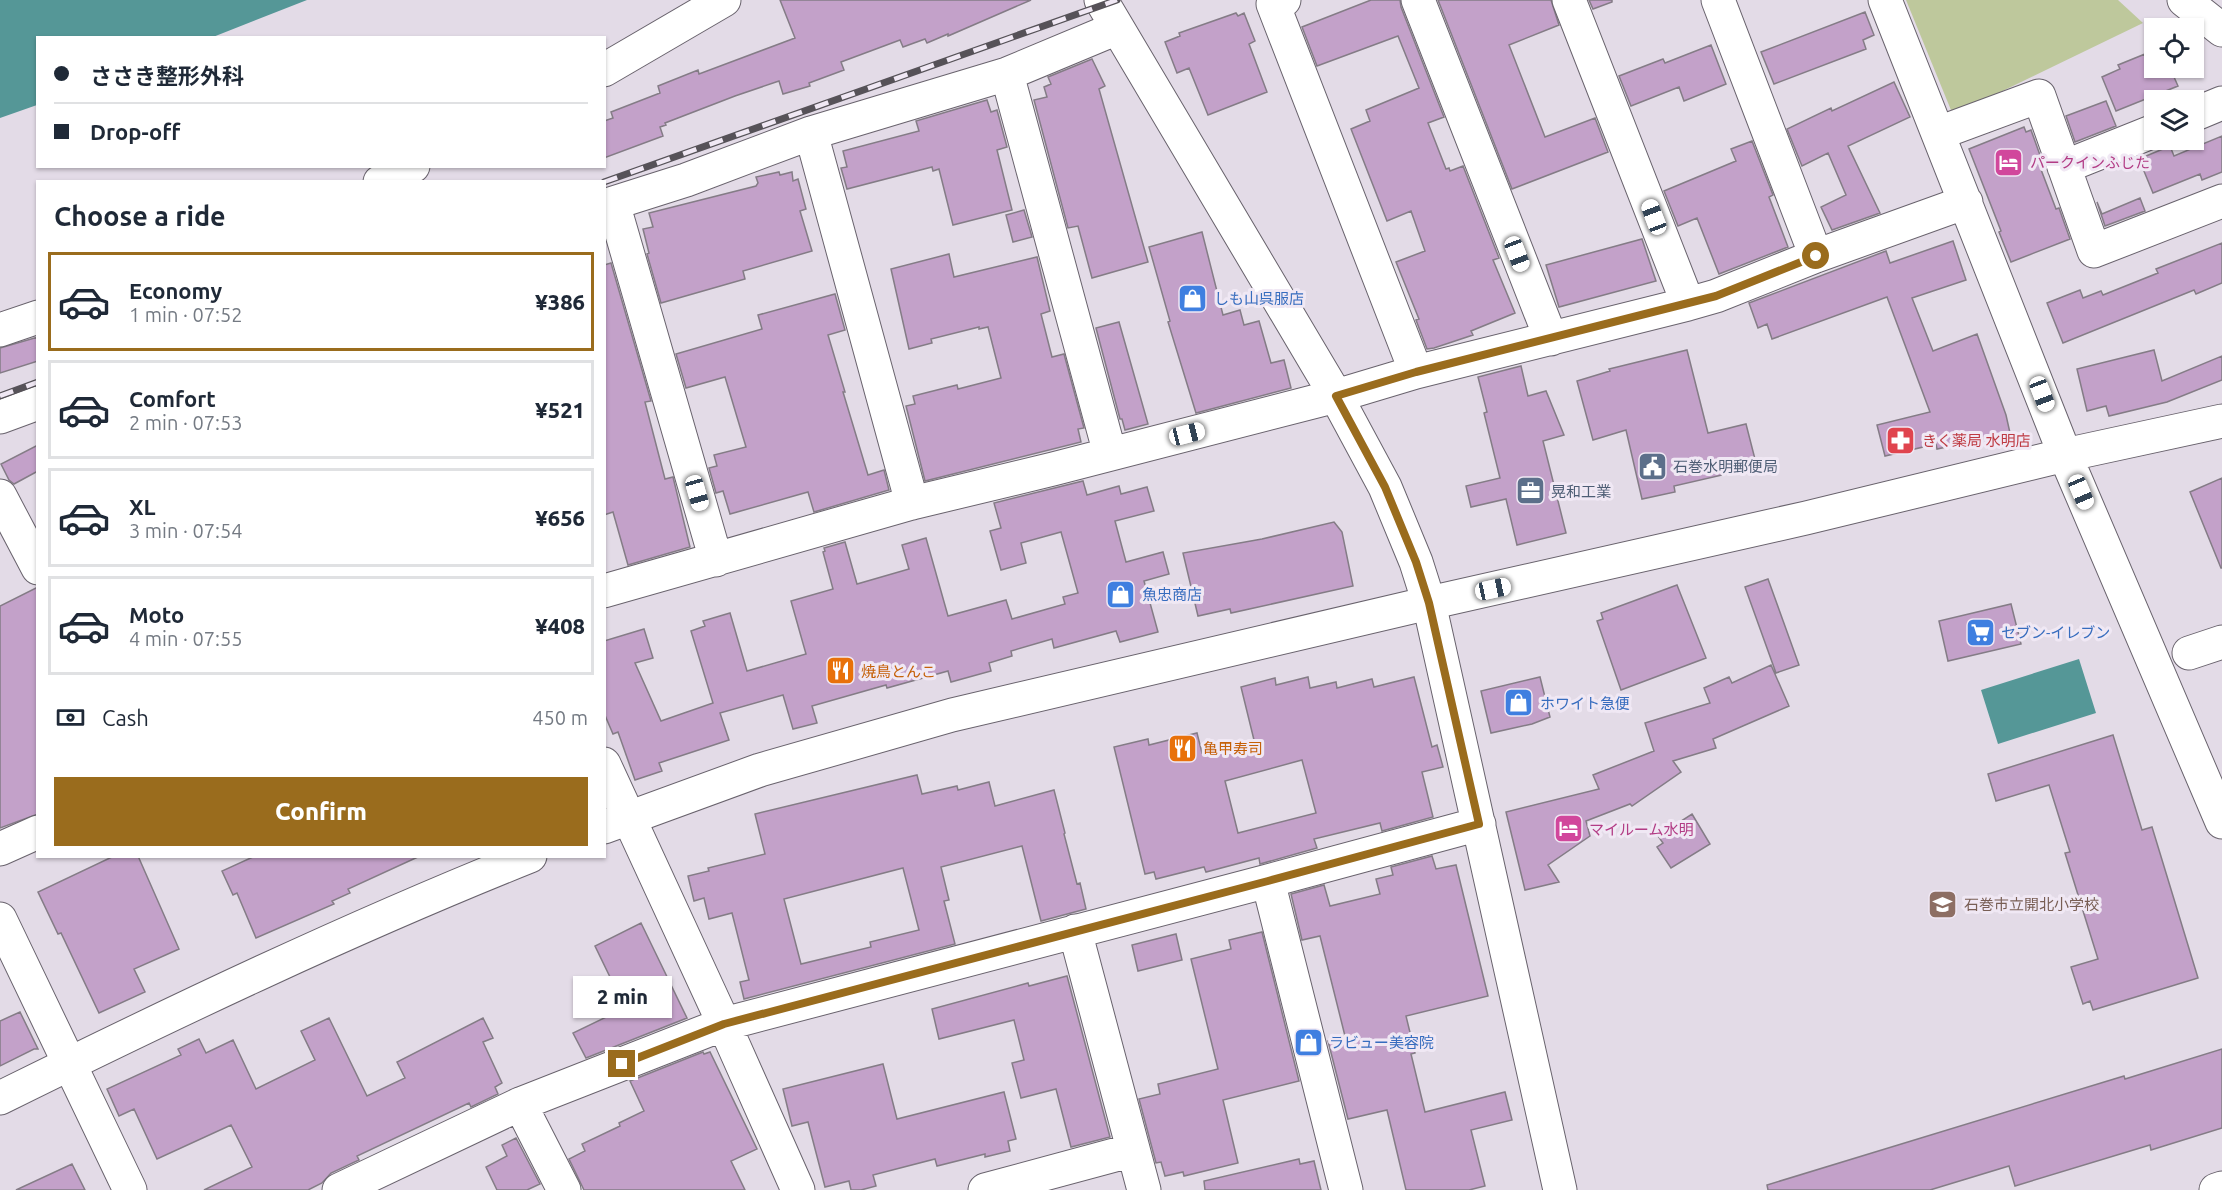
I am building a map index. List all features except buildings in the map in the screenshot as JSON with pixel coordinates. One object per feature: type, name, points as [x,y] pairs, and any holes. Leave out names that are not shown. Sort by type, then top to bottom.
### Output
[{"type":"street","points":[[606,69],[724,0]]},
{"type":"street","points":[[1284,0],[1273,4],[1416,372]]},
{"type":"street","points":[[1418,0],[1551,339]]},
{"type":"street","points":[[1569,0],[1688,304]]},
{"type":"street","points":[[1719,0],[1816,256]]},
{"type":"street","points":[[1885,0],[2065,455],[2222,822]]},
{"type":"street","points":[[2184,0],[2222,30]]},
{"type":"street","points":[[716,560],[609,205],[686,180],[811,133],[1007,74],[1109,14],[1336,396],[1385,487],[1416,562],[1429,603],[1560,1190]]},
{"type":"street","points":[[1007,74],[1110,454]]},
{"type":"street","points":[[1939,133],[2039,96],[2094,251],[2222,201]]},
{"type":"street","points":[[2204,111],[2222,104]]},
{"type":"street","points":[[811,133],[912,503]]},
{"type":"street","points":[[2064,167],[2144,135]]},
{"type":"street","points":[[384,180],[408,168]]},
{"type":"street","points":[[606,590],[912,503],[1688,304],[1716,296],[1816,256],[1966,202]]},
{"type":"street","points":[[0,330],[36,318]]},
{"type":"street","points":[[0,417],[36,404]]},
{"type":"street","points":[[616,822],[760,770],[952,715],[1429,603],[1806,518],[2065,455],[2222,421]]},
{"type":"street","points":[[0,496],[36,564]]},
{"type":"street","points":[[2189,653],[2222,642]]},
{"type":"street","points":[[606,774],[616,822],[724,1024],[798,1190]]},
{"type":"street","points":[[350,1188],[520,1104],[724,1024],[1479,824]]},
{"type":"street","points":[[0,849],[36,833]]},
{"type":"street","points":[[0,1098],[69,1063],[354,930],[525,858]]},
{"type":"street","points":[[1268,881],[1346,1190]]},
{"type":"street","points":[[0,919],[130,1190]]},
{"type":"street","points":[[1075,931],[1144,1190]]},
{"type":"street","points":[[520,1104],[564,1190]]},
{"type":"street","points":[[985,1190],[1133,1150]]},
{"type":"street","points":[[2216,1190],[2222,1188]]},
{"type":"shaded area","points":[[0,0],[307,0],[216,36],[36,36],[36,105],[0,118]]},
{"type":"shaded area","points":[[1906,0],[2118,0],[2143,23],[1953,115]]},
{"type":"shaded area","points":[[2079,659],[2096,713],[1998,744],[1981,690]]},
{"type":"railway","points":[[606,181],[1117,0]]},
{"type":"railway","points":[[0,396],[36,383]]},
{"type":"place","name":"パークインふじた","points":[[2009,162]]},
{"type":"place","name":"しも山呉服店","points":[[1193,298]]},
{"type":"place","name":"きく薬局 水明店","points":[[1901,440]]},
{"type":"place","name":"石巻水明郵便局","points":[[1652,466]]},
{"type":"place","name":"晃和工業","points":[[1530,491]]},
{"type":"place","name":"魚忠商店","points":[[1121,594]]},
{"type":"place","name":"セブン-イレブン","points":[[1980,632]]},
{"type":"place","name":"焼鳥とんこ","points":[[840,671]]},
{"type":"place","name":"ホワイト急便","points":[[1519,703]]},
{"type":"place","name":"亀甲寿司","points":[[1182,748]]},
{"type":"place","name":"マイルーム水明","points":[[1568,829]]},
{"type":"place","name":"石巻市立開北小学校","points":[[1943,904]]},
{"type":"place","name":"ラビュー美容院","points":[[1308,1042]]},
{"type":"route","points":[[622,1064],[724,1024],[1479,824],[1429,603],[1416,562],[1385,487],[1336,396],[1416,372],[1716,296],[1816,256]]}]
